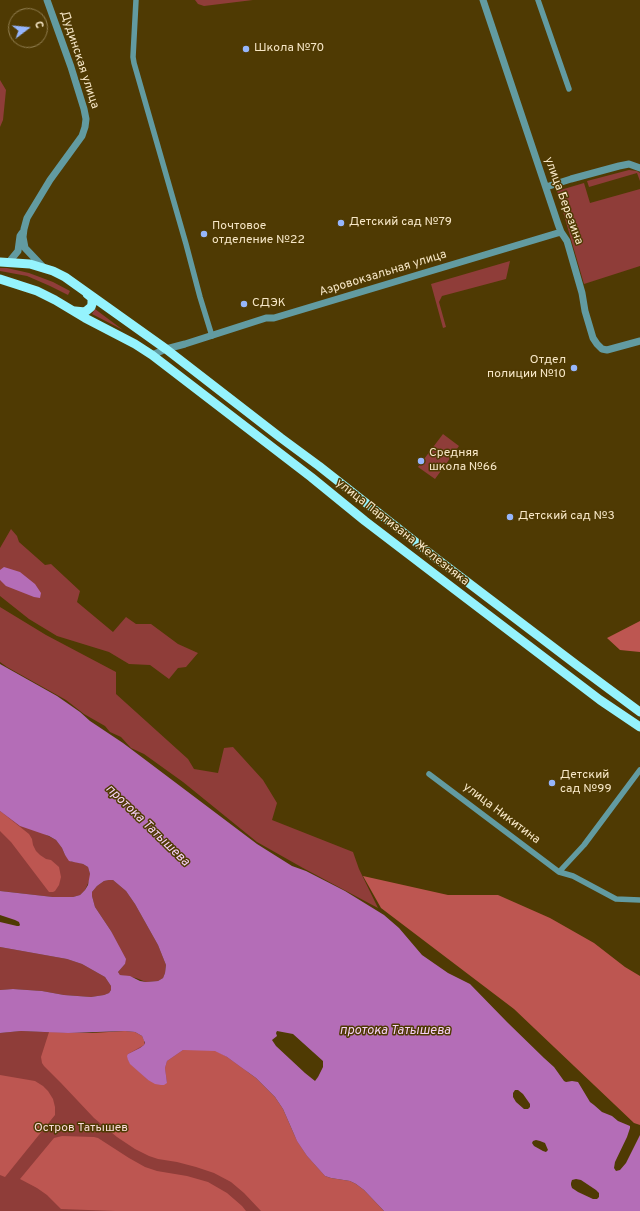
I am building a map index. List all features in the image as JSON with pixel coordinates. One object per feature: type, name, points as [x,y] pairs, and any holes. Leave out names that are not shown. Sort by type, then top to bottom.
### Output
[{"type":"main road","name":"улица Партизана Железняка","points":[[4,262],[30,264],[53,271],[65,277],[166,349],[579,667],[640,712]]},
{"type":"main road","name":"улица Партизана Железняка","points":[[0,279],[36,291],[55,300],[152,355],[311,477],[365,521],[600,700],[640,727]]},
{"type":"main road","points":[[73,311],[85,312],[91,307],[92,298],[87,293]]},
{"type":"main road","points":[[311,477],[319,466]]},
{"type":"main road","points":[[573,679],[577,678],[580,674],[579,667]]},
{"type":"main road","points":[[600,700],[602,690],[608,688]]},
{"type":"street","name":"Дудинская улица","points":[[4,262],[18,251],[20,236],[27,218],[50,180],[82,136],[85,127],[86,119],[84,109],[47,0]]},
{"type":"street","points":[[136,0],[133,56],[134,63],[212,336]]},
{"type":"street","name":"улица Березина","points":[[483,0],[561,232],[567,241],[593,338],[602,349],[607,350],[640,342]]},
{"type":"street","points":[[538,0],[569,89]]},
{"type":"street","points":[[546,187],[629,164],[640,168]]},
{"type":"street","points":[[24,229],[23,237],[26,248],[44,268]]},
{"type":"street","name":"Аэровокзальная улица","points":[[166,349],[212,336],[266,318],[274,318],[561,232]]},
{"type":"street","points":[[152,355],[166,349]]},
{"type":"street","points":[[559,872],[584,844],[640,770]]},
{"type":"street","name":"улица Никитина","points":[[429,774],[559,872],[573,876],[616,899],[640,900]]},
{"type":"green space","points":[[195,0],[253,0],[204,6],[198,4]]},
{"type":"green space","points":[[0,80],[6,90],[3,120],[0,127]]},
{"type":"green space","points":[[629,170],[640,173],[640,181],[637,173],[589,187],[587,181]]},
{"type":"green space","points":[[584,183],[590,203],[640,189],[640,266],[584,284],[557,191]]},
{"type":"green space","points":[[510,261],[506,279],[442,296],[439,302],[446,327],[443,328],[431,284]]},
{"type":"green space","points":[[0,268],[29,273],[53,282],[70,291],[68,295],[27,276],[0,271]]},
{"type":"green space","points":[[95,309],[123,330],[92,314]]},
{"type":"green space","points":[[443,434],[459,446],[435,479],[418,467]]},
{"type":"green space","points":[[11,529],[17,536],[19,542],[45,565],[51,564],[80,591],[77,602],[113,632],[126,617],[136,624],[151,624],[178,644],[198,653],[186,667],[178,668],[169,679],[150,665],[129,664],[109,652],[57,636],[29,619],[0,596],[0,548]]},
{"type":"green space","points":[[0,607],[46,635],[116,672],[116,694],[188,759],[194,769],[218,773],[224,748],[233,747],[263,780],[277,803],[272,820],[353,852],[359,869],[378,908],[257,842],[183,782],[144,754],[131,748],[121,737],[110,732],[105,726],[84,714],[66,700],[0,662]]},
{"type":"green space","points":[[0,811],[56,840],[65,855],[72,862],[83,864],[88,867],[90,879],[85,890],[80,895],[73,897],[53,897],[0,891]]},
{"type":"green space","points":[[113,880],[126,891],[158,945],[166,965],[163,978],[158,981],[146,982],[136,978],[120,975],[118,972],[125,964],[111,931],[95,907],[92,896],[92,892],[97,886],[104,881]]},
{"type":"green space","points":[[0,947],[67,959],[82,964],[105,977],[111,986],[111,990],[109,993],[104,995],[91,997],[64,995],[42,991],[13,989],[0,990]]},
{"type":"green space","name":"Остров Татышев","points":[[21,1031],[68,1033],[215,1050],[244,1068],[291,1130],[307,1156],[325,1176],[384,1211],[0,1211],[0,1033]]},
{"type":"shaded area","points":[[640,621],[640,652],[620,650],[607,638]]},
{"type":"shaded area","points":[[0,811],[29,834],[36,851],[40,855],[51,860],[59,867],[61,877],[59,885],[55,891],[49,892],[11,842],[0,831]]},
{"type":"shaded area","points":[[363,876],[448,895],[498,895],[550,918],[594,943],[625,967],[640,976],[640,1125],[634,1123],[514,1009],[381,908]]},
{"type":"shaded area","points":[[125,1031],[135,1032],[142,1036],[144,1040],[144,1045],[128,1054],[128,1060],[148,1080],[167,1083],[165,1068],[167,1061],[183,1050],[215,1050],[227,1057],[256,1078],[275,1097],[283,1109],[297,1141],[307,1156],[325,1176],[350,1181],[356,1184],[364,1190],[384,1211],[261,1211],[231,1182],[214,1173],[177,1162],[149,1156],[117,1137],[94,1118],[44,1066],[41,1057],[49,1032],[92,1033]]},
{"type":"shaded area","points":[[0,1075],[35,1081],[48,1091],[53,1099],[55,1107],[55,1115],[5,1177],[0,1175]]},
{"type":"shaded area","points":[[62,1136],[98,1138],[145,1167],[208,1182],[227,1193],[246,1211],[115,1211],[61,1209],[47,1195],[20,1179],[54,1138]]},
{"type":"water","points":[[4,567],[20,572],[35,584],[41,593],[40,598],[6,586],[0,580],[0,570]]},
{"type":"water","name":"протока Татышева","points":[[0,664],[57,696],[80,712],[90,721],[123,743],[257,844],[292,866],[306,871],[345,891],[384,915],[399,928],[422,955],[448,973],[470,984],[554,1067],[564,1081],[578,1082],[590,1102],[602,1112],[630,1126],[627,1137],[615,1162],[614,1168],[616,1171],[620,1170],[626,1163],[640,1135],[640,1211],[384,1211],[364,1190],[356,1184],[350,1181],[325,1176],[307,1156],[297,1141],[283,1109],[275,1097],[256,1078],[227,1057],[215,1051],[183,1050],[167,1061],[165,1068],[167,1083],[161,1085],[155,1084],[148,1080],[130,1064],[128,1060],[128,1054],[140,1048],[145,1043],[142,1036],[135,1032],[68,1033],[21,1031],[0,1033],[0,990],[13,989],[42,991],[64,995],[91,997],[109,993],[111,986],[105,977],[82,964],[67,959],[0,947],[0,922],[17,926],[20,925],[19,922],[15,920],[0,915],[0,891],[53,897],[73,897],[80,895],[85,890],[88,885],[90,874],[88,867],[83,864],[69,861],[56,840],[20,826],[0,811]],"holes":[[[113,880],[126,891],[158,945],[166,965],[163,978],[158,981],[140,981],[130,976],[120,975],[118,972],[125,964],[126,959],[111,931],[95,907],[92,896],[92,892],[104,881]],[[277,1031],[293,1034],[323,1061],[323,1067],[315,1081],[276,1046],[272,1040],[277,1036]],[[515,1090],[518,1090],[523,1094],[530,1104],[530,1107],[528,1109],[524,1109],[516,1102],[513,1097]],[[536,1140],[545,1143],[548,1150],[546,1152],[543,1151],[534,1146],[532,1143]],[[572,1180],[581,1180],[596,1190],[599,1193],[599,1197],[597,1199],[593,1199],[578,1192],[572,1188]]]},
{"type":"place","name":"Школа №70","points":[[246,49]]},
{"type":"place","name":"Детский сад №79","points":[[341,223]]},
{"type":"place","name":"Почтовое отделение №22","points":[[204,234]]},
{"type":"place","name":"СДЭК","points":[[244,304]]},
{"type":"place","name":"Отдел полиции №10","points":[[574,368]]},
{"type":"place","name":"Средняя школа №66","points":[[421,461]]},
{"type":"place","name":"Детский сад №3","points":[[510,517]]},
{"type":"place","name":"Детский сад №99","points":[[552,783]]}]
